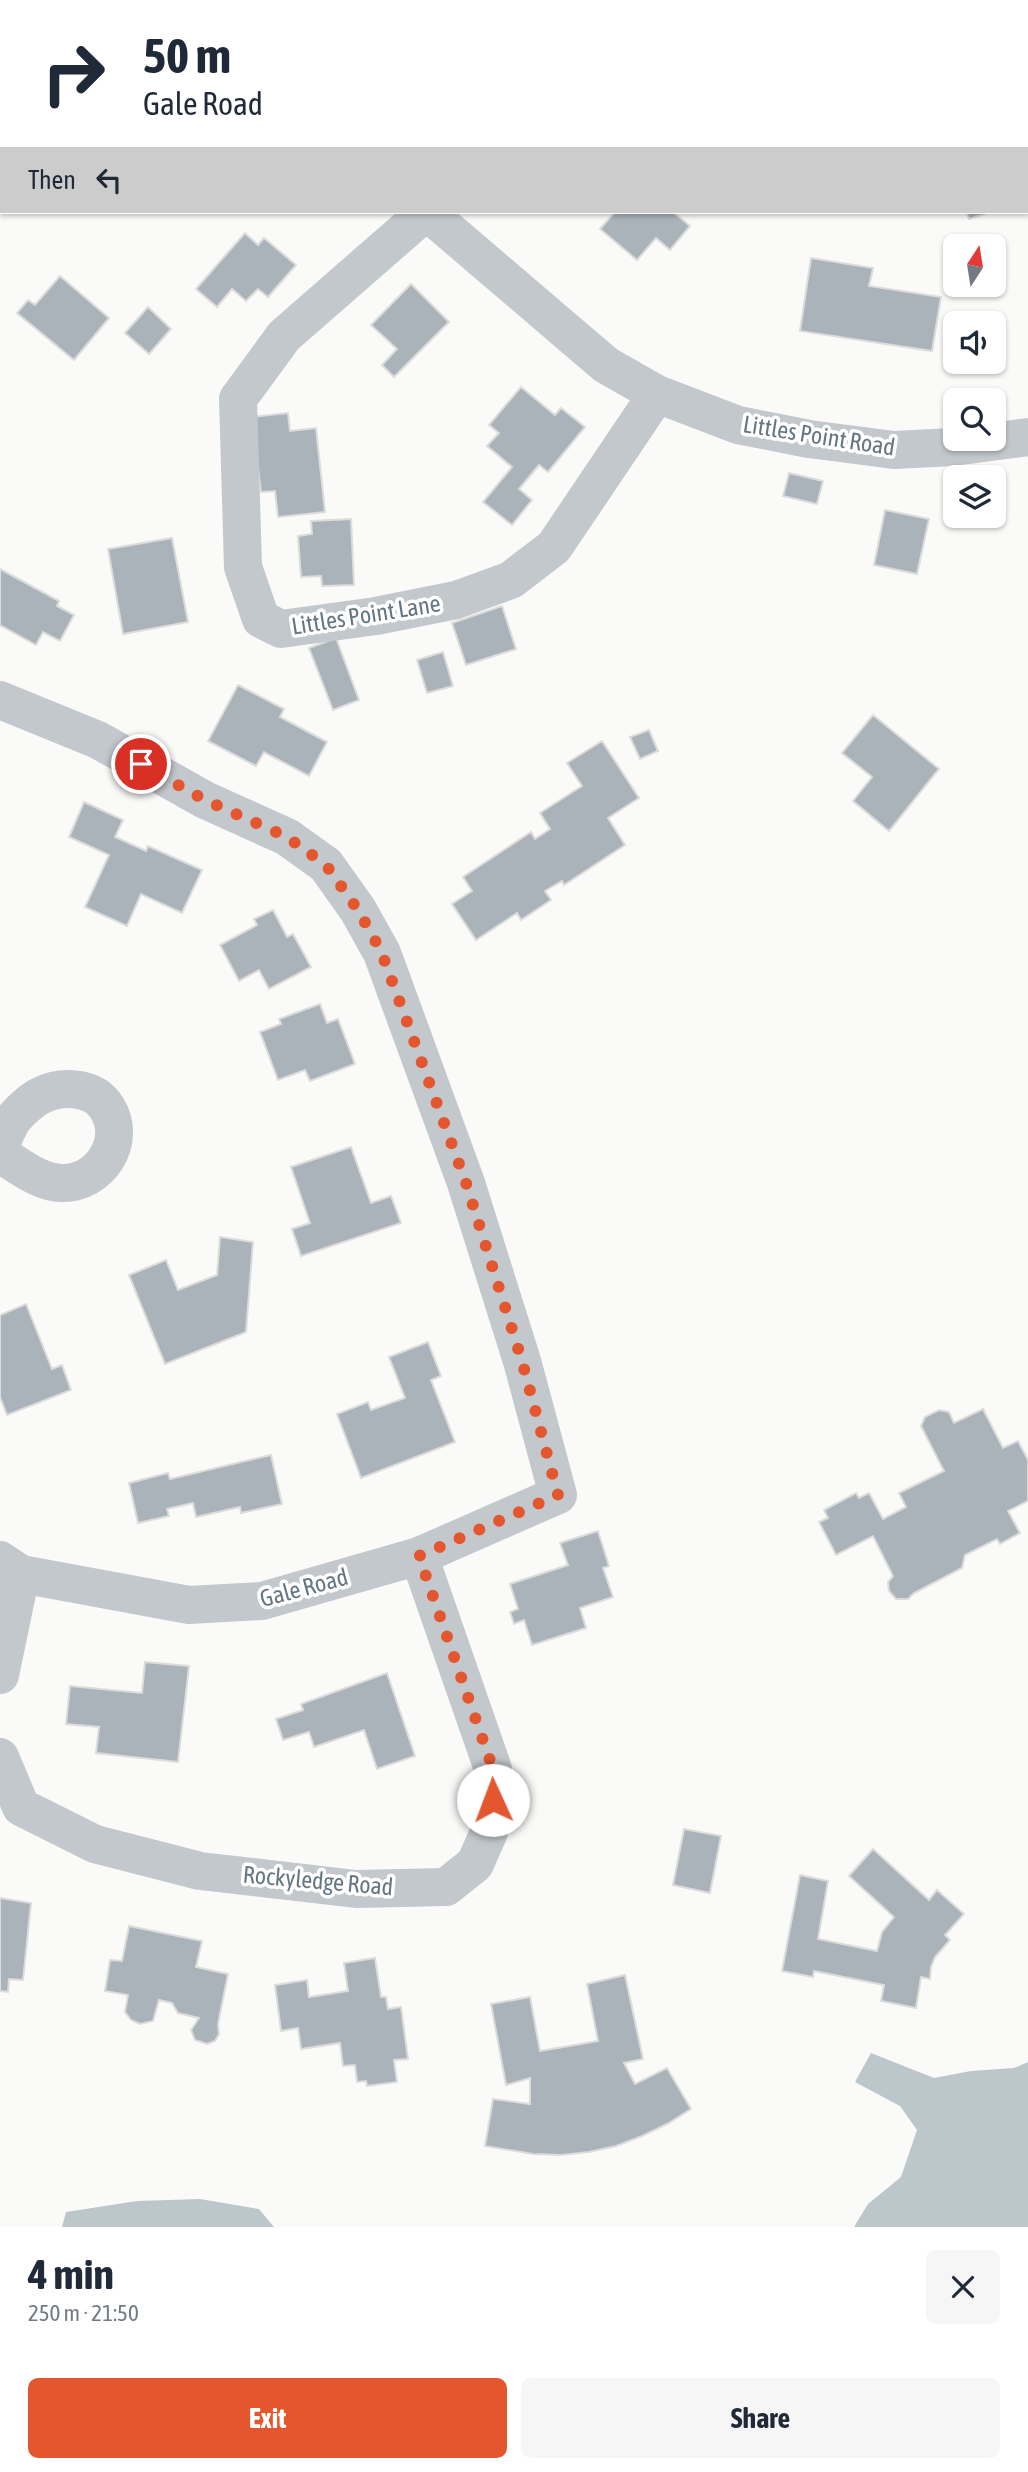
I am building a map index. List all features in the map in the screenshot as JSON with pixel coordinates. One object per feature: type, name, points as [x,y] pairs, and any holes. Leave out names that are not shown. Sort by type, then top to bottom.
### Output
[{"type":"street","name":"Littles Point Lane","points":[[425,214],[284,336],[238,399],[243,567],[261,619],[281,629],[376,616],[456,600],[511,580],[554,547],[657,394]]},
{"type":"street","name":"Littles Point Road","points":[[429,214],[606,365],[657,394],[738,425],[809,439],[881,448],[953,447],[1028,438]]},
{"type":"street","name":"Gale Road","points":[[0,700],[98,740],[205,800],[287,837],[326,865],[358,910],[382,953],[466,1183],[522,1361],[558,1495],[419,1556],[262,1601],[189,1605],[11,1567]]},
{"type":"street","points":[[0,1145],[15,1118],[40,1096],[67,1089],[89,1092],[107,1106],[114,1126],[112,1145],[106,1160],[85,1180],[62,1183],[43,1179],[0,1154]]},
{"type":"street","name":"Rockyledge Road","points":[[0,1758],[21,1807],[95,1844],[200,1871],[356,1889],[446,1887],[475,1864],[489,1832],[493,1769],[419,1556]]},
{"type":"street","points":[[0,1675],[11,1567]]},
{"type":"shaded area","points":[[871,2053],[934,2078],[971,2071],[1014,2068],[1028,2062],[1028,2227],[854,2227],[868,2204],[901,2177],[917,2130],[900,2106],[855,2082]]},
{"type":"shaded area","points":[[200,2199],[259,2209],[274,2227],[62,2227],[66,2212],[137,2201]]},
{"type":"building","points":[[613,214],[675,214],[690,226],[670,250],[656,238],[637,260],[600,229]]},
{"type":"building","points":[[967,214],[985,214],[969,219]]},
{"type":"building","points":[[245,233],[258,245],[264,238],[296,265],[268,297],[258,289],[246,301],[232,289],[217,307],[196,289]]},
{"type":"building","points":[[811,258],[873,268],[869,286],[941,297],[932,351],[800,331]]},
{"type":"building","points":[[60,276],[109,318],[74,360],[17,313],[28,300],[35,305]]},
{"type":"building","points":[[411,284],[449,322],[394,377],[382,365],[397,349],[371,325]]},
{"type":"building","points":[[148,307],[171,329],[149,354],[125,333]]},
{"type":"building","points":[[521,387],[555,415],[561,408],[585,427],[548,472],[539,465],[519,489],[532,500],[512,525],[483,502],[512,467],[487,446],[499,433],[489,425]]},
{"type":"building","points":[[288,413],[290,431],[316,428],[325,512],[278,517],[275,491],[261,492],[252,417]]},
{"type":"building","points":[[789,473],[823,481],[817,504],[783,496]]},
{"type":"building","points":[[885,510],[929,519],[917,574],[874,565]]},
{"type":"building","points":[[351,519],[354,585],[322,586],[321,576],[301,577],[298,536],[312,534],[311,521]]},
{"type":"building","points":[[172,538],[188,622],[123,634],[108,549]]},
{"type":"building","points":[[0,569],[59,601],[57,606],[74,615],[60,641],[43,632],[36,645],[0,625]]},
{"type":"building","points":[[502,606],[516,649],[466,665],[452,623]]},
{"type":"building","points":[[336,638],[359,700],[333,710],[309,648]]},
{"type":"building","points":[[443,652],[453,686],[427,693],[417,660]]},
{"type":"building","points":[[238,685],[284,709],[280,717],[327,742],[309,776],[264,752],[256,766],[208,741]]},
{"type":"building","points":[[873,715],[939,769],[889,831],[853,801],[872,777],[842,753]]},
{"type":"building","points":[[649,730],[658,751],[640,759],[630,737]]},
{"type":"building","points":[[602,741],[639,798],[608,818],[625,845],[564,885],[562,881],[545,891],[551,900],[521,920],[517,913],[476,940],[452,904],[472,891],[463,877],[531,832],[535,839],[550,829],[540,813],[582,786],[567,763]]},
{"type":"building","points":[[84,802],[123,820],[115,837],[146,851],[148,846],[202,870],[182,913],[141,894],[127,926],[85,907],[109,855],[69,837]]},
{"type":"building","points":[[273,910],[287,937],[293,934],[311,967],[269,989],[259,970],[239,981],[220,945],[257,925],[254,919]]},
{"type":"building","points":[[320,1004],[327,1023],[338,1019],[355,1064],[310,1081],[305,1070],[278,1080],[260,1032],[281,1024],[279,1019]]},
{"type":"building","points":[[351,1147],[371,1203],[391,1196],[401,1223],[301,1256],[292,1229],[310,1223],[291,1167]]},
{"type":"building","points":[[220,1237],[253,1242],[246,1332],[165,1364],[129,1275],[166,1260],[178,1290],[217,1275]]},
{"type":"building","points":[[26,1304],[52,1369],[62,1365],[71,1390],[7,1415],[0,1397],[0,1315]]},
{"type":"building","points":[[428,1342],[441,1376],[431,1380],[455,1442],[361,1478],[337,1414],[368,1402],[371,1410],[405,1398],[389,1357]]},
{"type":"building","points":[[983,1409],[1003,1448],[1018,1441],[1028,1460],[1028,1501],[1008,1511],[1020,1533],[1000,1544],[997,1539],[965,1555],[962,1568],[914,1593],[908,1599],[896,1599],[889,1591],[888,1582],[893,1576],[873,1536],[836,1555],[819,1522],[828,1518],[824,1510],[856,1493],[859,1498],[869,1493],[883,1519],[906,1507],[899,1493],[944,1471],[921,1426],[925,1417],[939,1410],[949,1412],[954,1423]]},
{"type":"building","points":[[271,1455],[282,1504],[241,1513],[240,1507],[196,1517],[193,1503],[167,1509],[169,1516],[138,1523],[129,1483],[168,1473],[170,1479]]},
{"type":"building","points":[[598,1531],[609,1566],[603,1568],[613,1597],[580,1608],[586,1628],[532,1645],[524,1620],[514,1624],[510,1612],[518,1609],[510,1584],[568,1565],[560,1543]]},
{"type":"building","points":[[145,1662],[189,1666],[178,1762],[96,1753],[99,1727],[66,1724],[70,1686],[142,1693]]},
{"type":"building","points":[[387,1673],[415,1756],[377,1769],[364,1730],[314,1747],[309,1732],[283,1740],[276,1719],[303,1710],[301,1704]]},
{"type":"building","points":[[684,1829],[721,1836],[710,1893],[673,1885]]},
{"type":"building","points":[[873,1849],[929,1900],[937,1890],[964,1914],[945,1935],[950,1940],[935,1957],[930,1979],[921,1977],[916,2008],[881,2001],[884,1985],[814,1971],[813,1977],[782,1971],[800,1875],[828,1881],[818,1939],[877,1951],[882,1932],[894,1917],[849,1876]]},
{"type":"building","points":[[0,1898],[31,1903],[23,1980],[9,1979],[8,1992],[0,1991]]},
{"type":"building","points":[[129,1926],[202,1941],[196,1967],[228,1974],[218,2024],[219,2034],[215,2041],[207,2044],[195,2040],[191,2030],[199,2018],[178,2013],[172,2003],[159,2000],[153,2021],[140,2024],[131,2020],[125,2012],[128,1995],[105,1991],[110,1960],[122,1961]]},
{"type":"building","points":[[375,1958],[381,1997],[386,1997],[388,2009],[401,2007],[408,2059],[394,2060],[397,2082],[367,2086],[366,2081],[357,2082],[355,2065],[343,2066],[340,2043],[301,2049],[298,2028],[281,2031],[275,1985],[307,1980],[309,1997],[348,1991],[344,1963]]},
{"type":"building","points":[[625,1975],[643,2059],[624,2063],[635,2084],[667,2068],[691,2109],[642,2136],[589,2152],[533,2154],[485,2146],[493,2099],[530,2104],[530,2078],[506,2085],[491,2004],[530,1997],[540,2051],[598,2041],[587,1984]]},
{"type":"route","points":[[141,764],[205,800],[287,837],[326,865],[358,910],[382,953],[466,1183],[522,1361],[558,1495],[419,1556],[493,1769],[493,1800]]}]
